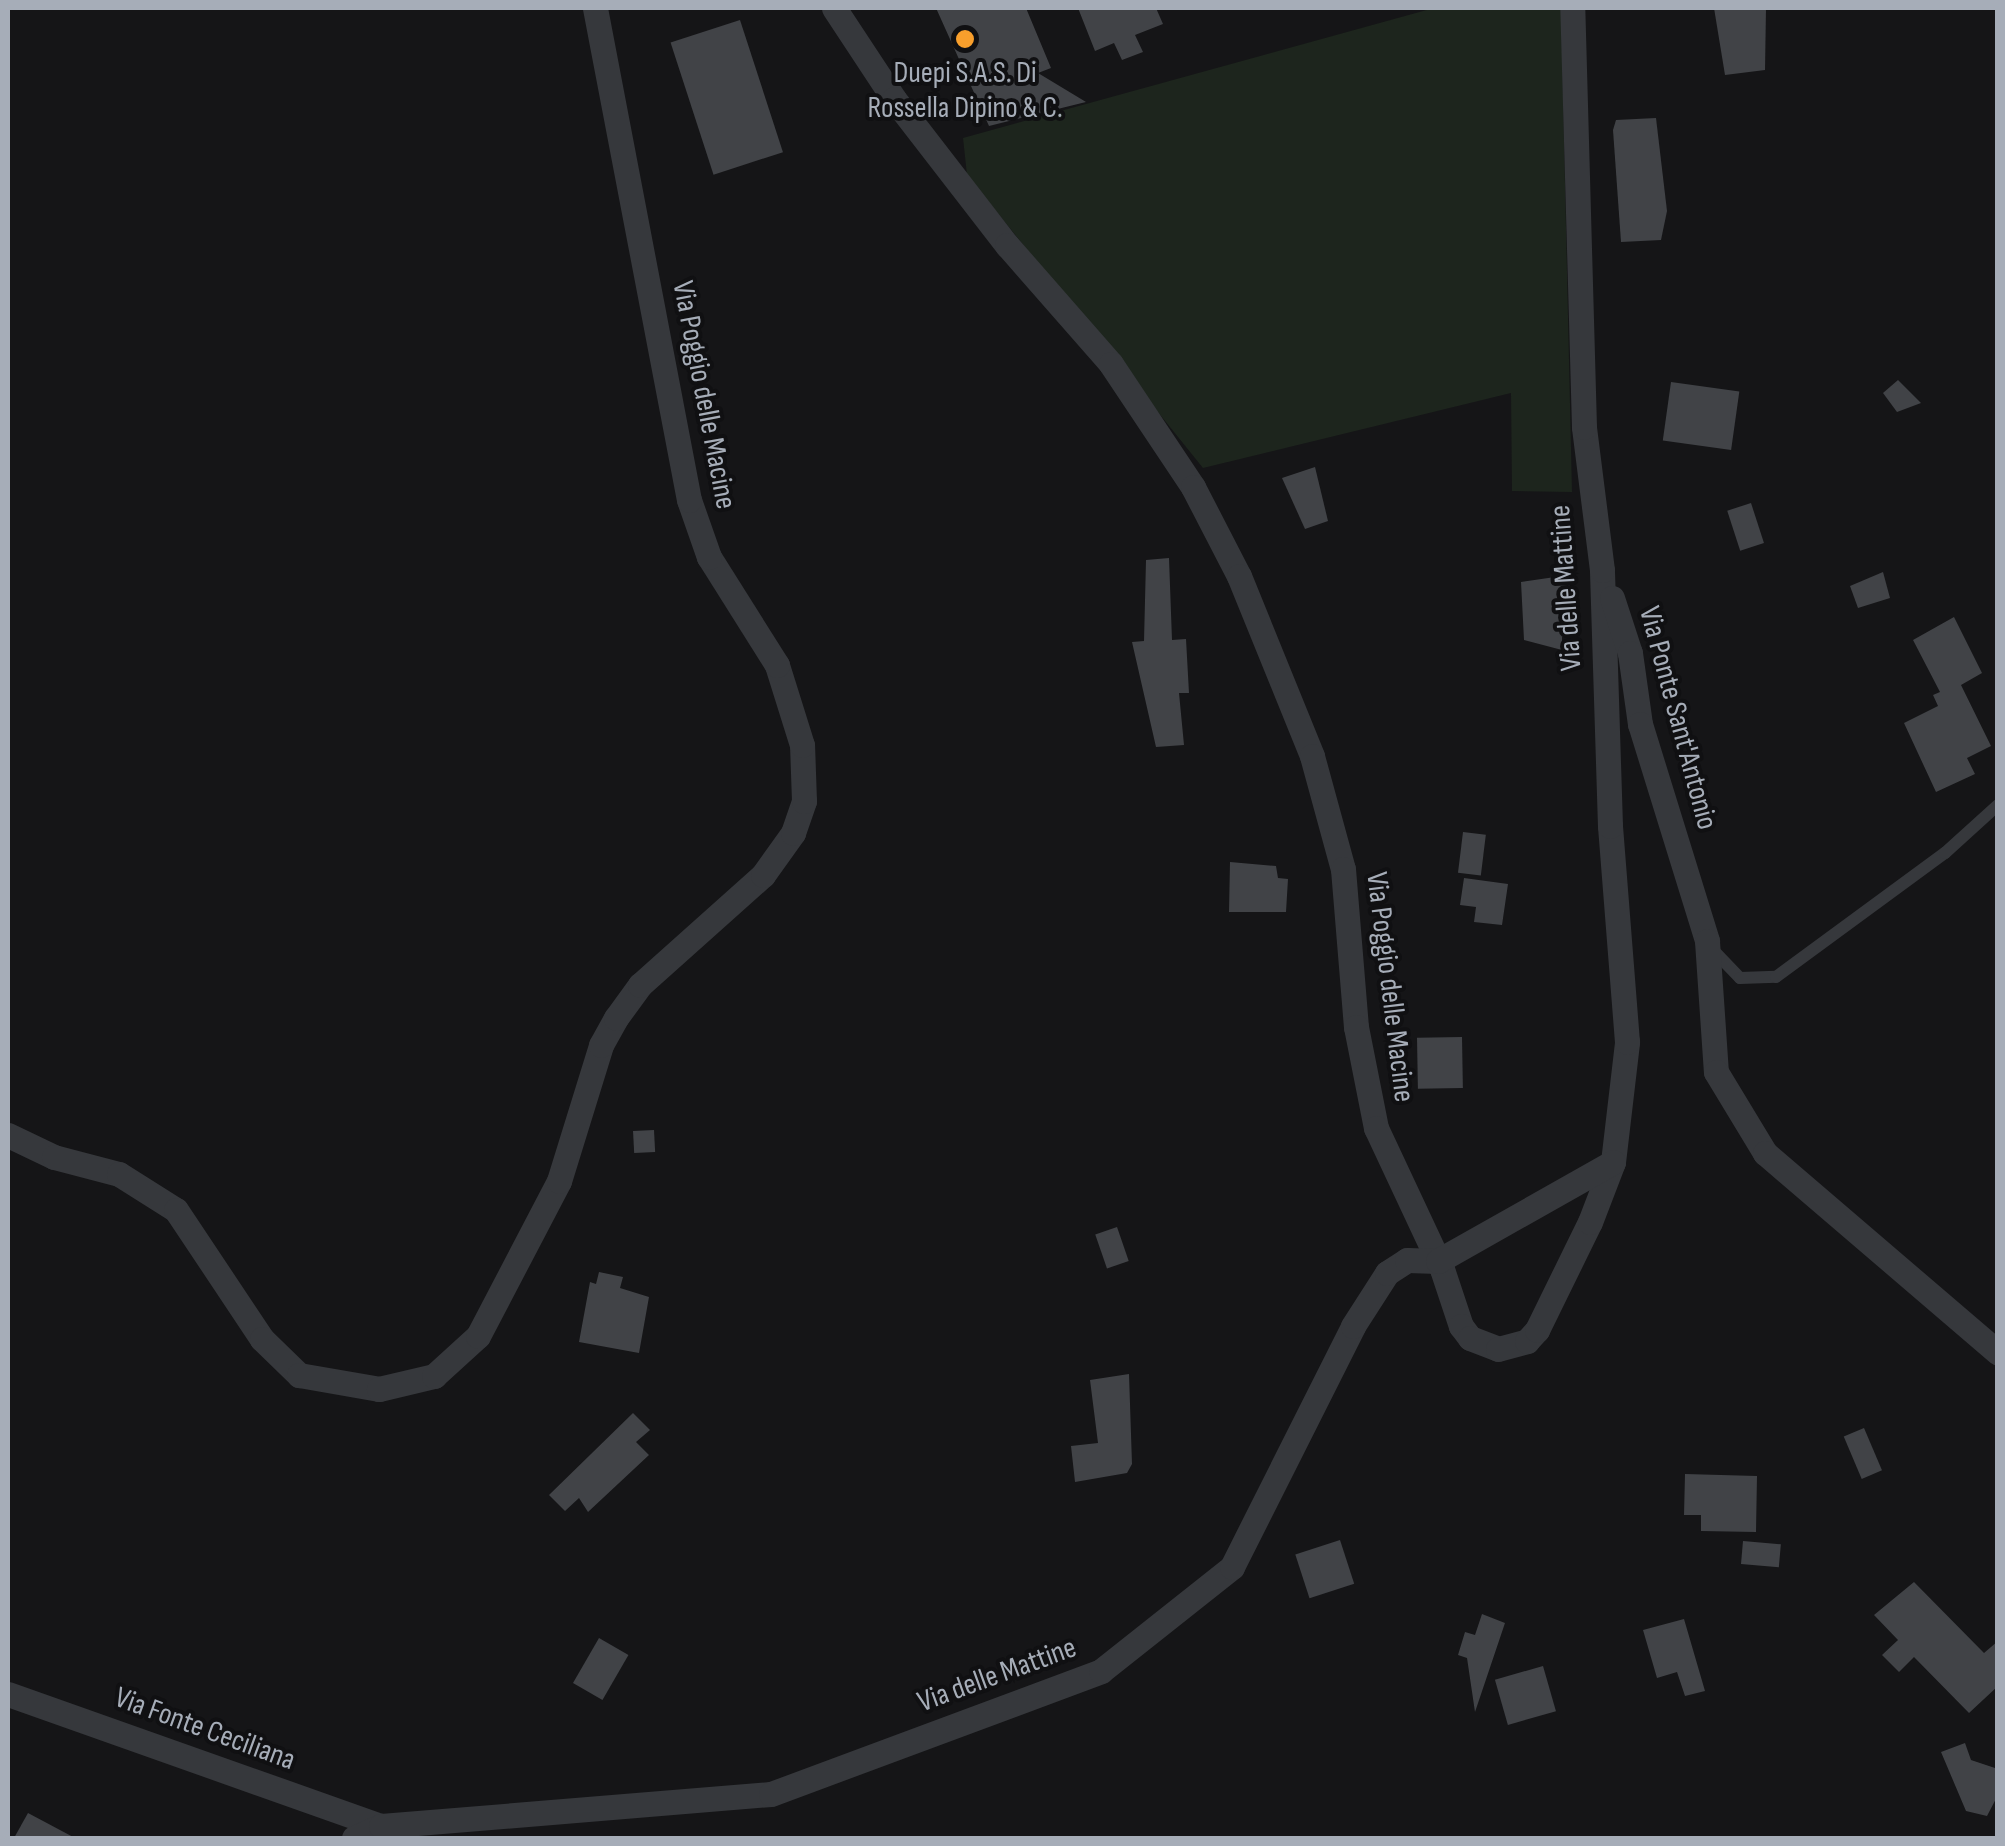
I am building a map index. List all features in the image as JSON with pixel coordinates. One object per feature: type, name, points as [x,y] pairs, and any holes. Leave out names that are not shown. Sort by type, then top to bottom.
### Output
[{"type":"street","name":"Via Poggio delle Macine","points":[[8,1135],[54,1157],[119,1174],[176,1210],[262,1339],[299,1375],[379,1389],[434,1376],[478,1336],[559,1181],[596,1058],[616,1018],[640,985],[763,875],[793,833],[804,801],[802,745],[777,665],[708,557],[689,500],[596,8]]},
{"type":"street","name":"Via Poggio delle Macine","points":[[834,8],[894,99],[1007,244],[1112,364],[1193,487],[1239,576],[1312,756],[1344,869],[1356,1027],[1376,1128],[1440,1265]]},
{"type":"street","name":"Via delle Mattine","points":[[1440,1265],[1470,1338],[1498,1349],[1527,1341],[1590,1222],[1613,1162],[1628,1042],[1610,826],[1602,570],[1584,427],[1572,8]]},
{"type":"street","name":"Via Ponte Sant'Antonio","points":[[1602,570],[1630,653],[1640,724],[1707,941],[1716,1072],[1765,1153],[1998,1353]]},
{"type":"street","name":"Via delle Mattine","points":[[354,1838],[381,1826],[771,1794],[1101,1671],[1232,1567],[1353,1326],[1387,1273],[1407,1260],[1440,1265],[1613,1162]]},
{"type":"street","name":"Via Fonte Ceciliana","points":[[8,1694],[381,1826]]},
{"type":"lane","name":"Via Ponte Sant'Antonio","points":[[1707,941],[1740,978],[1776,977],[1946,853],[1998,804]]},
{"type":"shaded area","points":[[1434,8],[1561,8],[1572,492],[1512,491],[1511,393],[1203,468],[967,175],[963,138]]},
{"type":"building","points":[[936,8],[1026,8],[1051,68],[1038,73],[1086,102],[989,126]]},
{"type":"building","points":[[1078,8],[1156,8],[1163,24],[1135,35],[1143,52],[1122,60],[1114,43],[1095,51]]},
{"type":"building","points":[[1714,8],[1766,8],[1765,70],[1725,75]]},
{"type":"building","points":[[740,20],[783,152],[714,175],[671,43]]},
{"type":"building","points":[[1656,118],[1667,211],[1661,240],[1621,242],[1613,130],[1616,120]]},
{"type":"building","points":[[1898,380],[1921,403],[1897,412],[1883,393]]},
{"type":"building","points":[[1671,382],[1739,392],[1731,450],[1663,440]]},
{"type":"building","points":[[1315,467],[1328,521],[1305,529],[1282,478]]},
{"type":"building","points":[[1751,503],[1764,543],[1740,551],[1727,511]]},
{"type":"building","points":[[1169,558],[1172,640],[1186,639],[1189,693],[1179,693],[1184,745],[1156,747],[1132,642],[1144,641],[1146,560]]},
{"type":"building","points":[[1883,572],[1890,598],[1858,608],[1850,586]]},
{"type":"building","points":[[1569,575],[1572,636],[1562,637],[1562,650],[1524,640],[1521,582]]},
{"type":"building","points":[[1954,617],[1982,673],[1961,685],[1991,746],[1967,758],[1975,774],[1936,792],[1904,723],[1938,706],[1933,695],[1940,692],[1913,640]]},
{"type":"building","points":[[1463,832],[1486,835],[1481,875],[1458,873]]},
{"type":"building","points":[[1230,862],[1276,866],[1278,878],[1288,879],[1286,912],[1229,912]]},
{"type":"building","points":[[1464,878],[1508,884],[1502,925],[1474,922],[1476,907],[1460,905]]},
{"type":"building","points":[[1462,1037],[1463,1088],[1418,1089],[1417,1038]]},
{"type":"building","points":[[654,1130],[655,1152],[634,1153],[633,1131]]},
{"type":"building","points":[[1117,1227],[1129,1261],[1107,1269],[1095,1234]]},
{"type":"building","points":[[599,1272],[623,1277],[620,1288],[649,1297],[639,1353],[579,1342],[590,1282],[596,1284]]},
{"type":"building","points":[[1129,1374],[1132,1464],[1127,1473],[1075,1482],[1071,1446],[1098,1443],[1090,1380]]},
{"type":"building","points":[[633,1413],[650,1430],[636,1442],[649,1455],[588,1512],[579,1498],[565,1511],[549,1495]]},
{"type":"building","points":[[1864,1428],[1882,1470],[1862,1479],[1844,1437]]},
{"type":"building","points":[[1685,1474],[1757,1476],[1756,1532],[1701,1531],[1701,1515],[1684,1515]]},
{"type":"building","points":[[1340,1540],[1354,1584],[1310,1598],[1295,1555]]},
{"type":"building","points":[[1743,1541],[1781,1544],[1779,1567],[1741,1564]]},
{"type":"building","points":[[1914,1582],[1984,1653],[1998,1641],[1998,1686],[1969,1713],[1914,1657],[1899,1672],[1882,1655],[1898,1640],[1874,1615]]},
{"type":"building","points":[[1482,1614],[1505,1623],[1475,1712],[1467,1658],[1458,1655],[1465,1632],[1475,1635]]},
{"type":"building","points":[[1684,1619],[1705,1691],[1685,1696],[1677,1672],[1657,1678],[1643,1630]]},
{"type":"building","points":[[599,1638],[628,1655],[602,1700],[573,1683]]},
{"type":"building","points":[[1543,1666],[1556,1711],[1508,1725],[1495,1680]]},
{"type":"building","points":[[1965,1743],[1971,1760],[1998,1769],[1998,1795],[1987,1816],[1966,1811],[1941,1752]]},
{"type":"building","points":[[28,1813],[75,1838],[14,1838]]},
{"type":"place","name":"Duepi S.A.S. Di Rossella Dipino & C.","points":[[965,39]]}]
